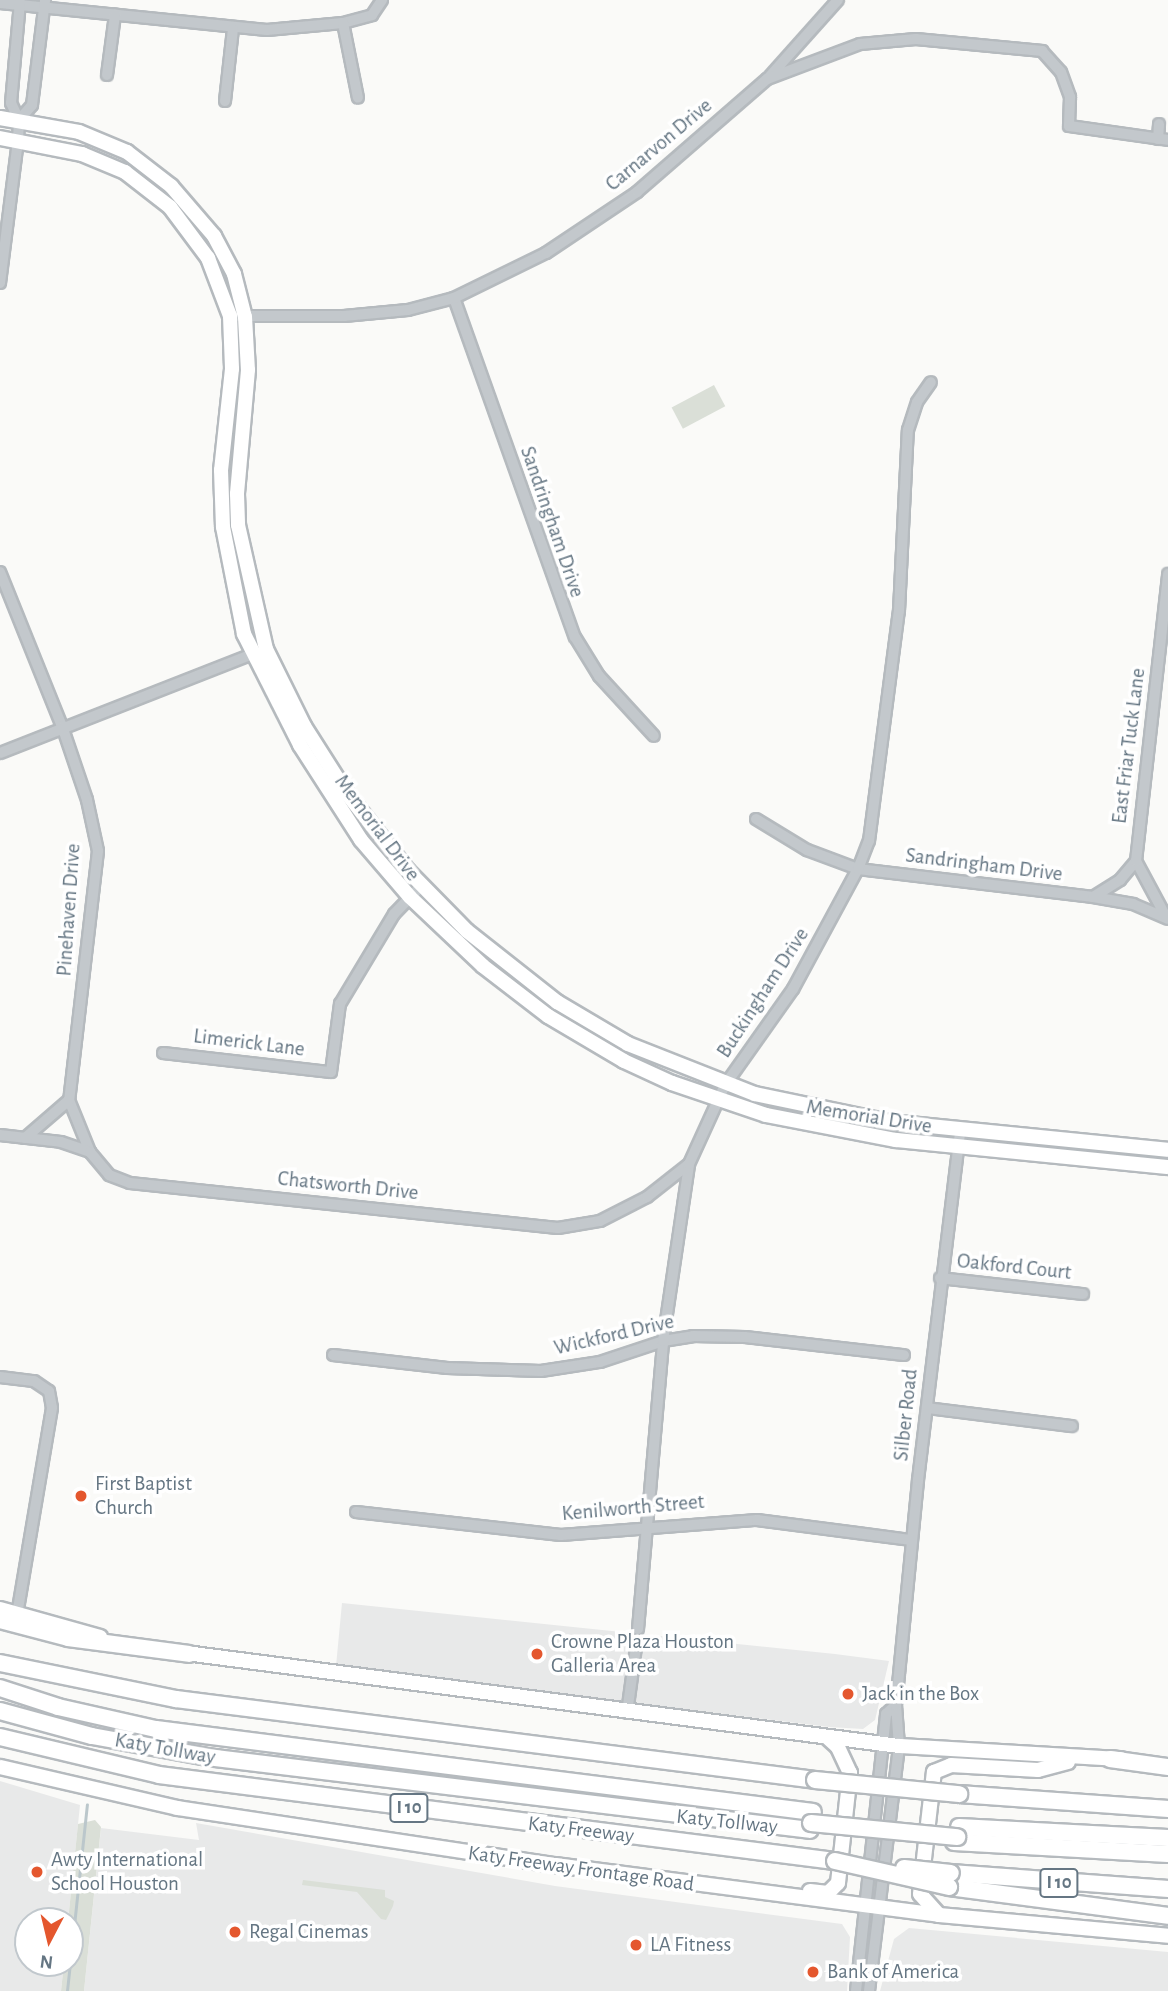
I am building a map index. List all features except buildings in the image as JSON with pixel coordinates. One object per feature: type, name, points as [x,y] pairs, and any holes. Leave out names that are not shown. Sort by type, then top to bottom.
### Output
[{"type":"highway","points":[[0,1620],[68,1638],[189,1654]]},
{"type":"highway","points":[[0,1652],[27,1670]]},
{"type":"highway","points":[[0,1663],[215,1705],[815,1780],[959,1794],[1168,1809]]},
{"type":"highway","points":[[0,1688],[127,1724],[224,1743]]},
{"type":"highway","points":[[0,1697],[98,1726],[811,1822],[1168,1854]]},
{"type":"highway","name":"Katy Tollway","points":[[0,1711],[92,1736],[196,1755],[811,1822]]},
{"type":"highway","name":"Katy Freeway","points":[[0,1737],[159,1774],[835,1861],[950,1880]]},
{"type":"highway","points":[[1110,1759],[1168,1768]]},
{"type":"highway","points":[[957,1835],[1168,1838]]},
{"type":"highway","points":[[950,1880],[1168,1916]]},
{"type":"highway","name":"I 10","points":[[950,1880],[1168,1889]]},
{"type":"main road","name":"Memorial Drive","points":[[0,118],[19,120],[100,140],[127,152],[172,186],[214,236],[234,274],[245,317],[248,370],[231,526]]},
{"type":"main road","name":"Memorial Drive","points":[[0,138],[82,154],[125,172],[150,189],[187,226],[208,258],[230,316],[232,369],[221,470],[231,526],[235,603],[300,745],[361,840],[410,897],[483,966],[548,1016],[624,1060],[717,1100],[811,1126],[958,1147],[1168,1167]]},
{"type":"main road","name":"Memorial Drive","points":[[259,651],[348,795],[421,886],[467,931],[557,1002],[628,1044],[725,1085],[833,1114],[960,1131],[1168,1150]]},
{"type":"main road","points":[[548,1016],[557,1002]]},
{"type":"main road","points":[[1127,1163],[1129,1146]]},
{"type":"main road","points":[[0,1609],[189,1654],[627,1713],[899,1746],[1168,1760]]},
{"type":"main road","points":[[669,1882],[822,1893],[836,1887],[850,1773],[838,1746],[827,1737]]},
{"type":"main road","points":[[939,1915],[920,1894],[934,1772],[951,1765],[1038,1770],[1082,1757]]},
{"type":"main road","name":"Katy Freeway Frontage Road","points":[[0,1767],[62,1785],[209,1814],[669,1882],[939,1915],[1168,1936]]},
{"type":"street","points":[[0,4],[45,4],[233,29],[344,23],[372,15],[382,0]]},
{"type":"street","points":[[767,79],[814,32],[838,0]]},
{"type":"street","points":[[0,283],[18,140],[19,120],[12,103],[20,3]]},
{"type":"street","points":[[19,120],[32,105],[45,4]]},
{"type":"street","points":[[107,75],[115,15]]},
{"type":"street","points":[[344,23],[358,98]]},
{"type":"street","points":[[225,101],[233,29]]},
{"type":"street","name":"Carnarvon Drive","points":[[230,316],[344,316],[408,310],[454,298],[546,253],[637,192],[767,79],[860,44],[888,41],[1042,51],[1061,72],[1070,97],[1068,120],[1077,129],[1163,139]]},
{"type":"street","points":[[17,48],[38,50]]},
{"type":"street","points":[[1159,124],[1163,139]]},
{"type":"street","name":"Sandringham Drive","points":[[454,298],[575,637],[600,678],[654,736]]},
{"type":"street","name":"Buckingham Drive","points":[[627,1713],[637,1635],[663,1341],[689,1164],[725,1085],[793,989],[858,869],[869,841],[892,689],[908,430],[917,402],[931,382]]},
{"type":"street","name":"Pinehaven Drive","points":[[0,572],[62,726],[87,800],[98,851],[69,1100],[90,1152]]},
{"type":"street","name":"East Friar Tuck Lane","points":[[1136,861],[1168,574]]},
{"type":"street","points":[[0,753],[62,726],[259,651]]},
{"type":"street","name":"Sandringham Drive","points":[[757,819],[807,850],[858,869],[1093,897],[1133,904],[1167,917]]},
{"type":"street","points":[[1093,897],[1120,880],[1136,861],[1167,917]]},
{"type":"street","points":[[410,897],[421,886]]},
{"type":"street","name":"Limerick Lane","points":[[163,1053],[331,1072],[340,1004],[394,914],[410,897]]},
{"type":"street","points":[[25,1138],[69,1100]]},
{"type":"street","name":"Silber Road","points":[[869,1991],[899,1746],[895,1705],[912,1540],[940,1278],[960,1131]]},
{"type":"street","points":[[0,1135],[90,1152]]},
{"type":"street","name":"Chatsworth Drive","points":[[90,1152],[109,1175],[130,1183],[558,1228],[600,1221],[647,1197],[689,1164]]},
{"type":"street","name":"Oakford Court","points":[[940,1278],[1083,1294]]},
{"type":"street","name":"Wickford Drive","points":[[334,1355],[447,1368],[541,1371],[600,1362],[663,1341],[745,1337],[904,1355]]},
{"type":"street","points":[[0,1377],[34,1381],[49,1391],[52,1408],[17,1614]]},
{"type":"street","points":[[927,1408],[1072,1426]]},
{"type":"street","name":"Kenilworth Street","points":[[356,1512],[561,1535],[758,1520],[912,1540]]},
{"type":"street","name":"Silber Road","points":[[856,1991],[862,1906],[886,1714],[895,1705]]},
{"type":"shaded area","points":[[714,385],[725,406],[683,429],[672,408]]},
{"type":"shaded area","points":[[342,1603],[889,1661],[875,1720],[863,1729],[829,1727],[336,1666]]},
{"type":"shaded area","name":"Awty International School Houston","points":[[0,1781],[80,1805],[69,1907],[14,1907],[14,1977],[62,1977],[61,1991],[0,1991]]},
{"type":"shaded area","points":[[95,1820],[101,1827],[84,1991],[61,1991],[62,1977],[84,1977],[84,1907],[69,1907],[78,1824]]},
{"type":"shaded area","points":[[196,1823],[555,1886],[842,1924],[850,1937],[847,1991],[84,1991],[101,1828],[199,1840]]},
{"type":"shaded area","points":[[303,1880],[385,1890],[385,1897],[394,1901],[393,1906],[386,1920],[381,1919],[357,1892],[302,1885]]},
{"type":"shaded area","points":[[909,1928],[1168,1952],[1168,1991],[880,1991],[894,1939]]},
{"type":"waterway","points":[[67,1991],[87,1805]]},
{"type":"place","name":"First Baptist Church","points":[[81,1496]]},
{"type":"place","name":"Crowne Plaza Houston Galleria Area","points":[[537,1654]]},
{"type":"place","name":"Jack in the Box","points":[[848,1694]]},
{"type":"place","name":"Awty International School Houston","points":[[37,1872]]},
{"type":"place","name":"Regal Cinemas","points":[[235,1932]]},
{"type":"place","name":"LA Fitness","points":[[636,1945]]},
{"type":"place","name":"Bank of America","points":[[813,1972]]}]
